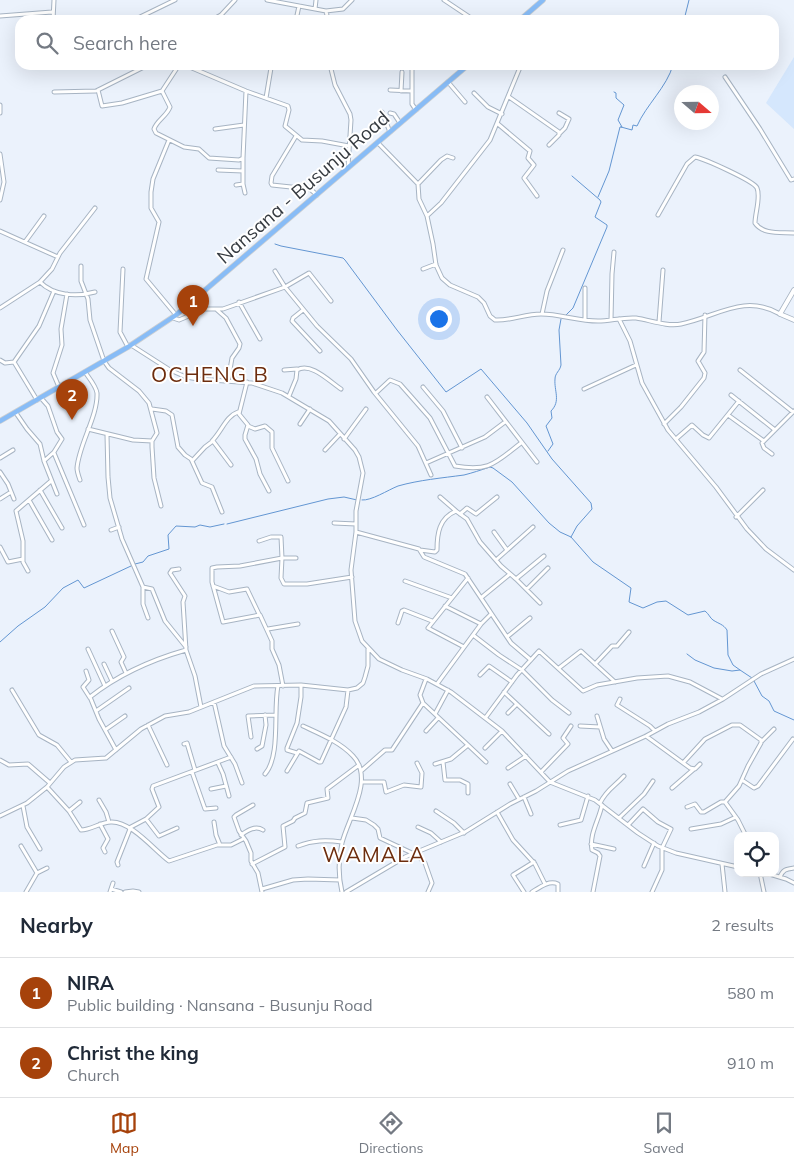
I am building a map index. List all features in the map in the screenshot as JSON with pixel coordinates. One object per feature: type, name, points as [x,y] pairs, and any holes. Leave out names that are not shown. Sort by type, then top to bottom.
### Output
[{"type":"main road","points":[[526,15],[543,0]]},
{"type":"main road","name":"Nansana - Busunju Road","points":[[0,421],[86,372],[175,316],[462,70]]},
{"type":"street","points":[[52,15],[54,0]]},
{"type":"street","points":[[144,15],[175,0]]},
{"type":"street","points":[[221,15],[235,0]]},
{"type":"street","points":[[267,0],[289,2],[299,6],[326,11],[345,8],[352,0]]},
{"type":"street","points":[[315,9],[316,0]]},
{"type":"street","points":[[444,0],[466,15]]},
{"type":"street","points":[[297,15],[299,6]]},
{"type":"street","points":[[326,11],[327,15]]},
{"type":"street","points":[[0,16],[52,12]]},
{"type":"street","points":[[54,92],[98,90],[138,70]]},
{"type":"street","points":[[98,90],[102,106],[122,103],[162,91],[176,70]]},
{"type":"street","points":[[197,70],[289,107],[286,128],[302,140],[350,146]]},
{"type":"street","points":[[266,98],[271,70]]},
{"type":"street","points":[[331,70],[338,92],[350,114],[351,128],[348,169]]},
{"type":"street","points":[[412,70],[412,104],[416,110]]},
{"type":"street","points":[[427,216],[441,203],[490,140],[519,70]]},
{"type":"street","points":[[401,91],[402,72]]},
{"type":"street","points":[[726,77],[791,180],[794,179]]},
{"type":"street","points":[[448,82],[465,102]]},
{"type":"street","points":[[390,90],[412,91]]},
{"type":"street","points":[[162,91],[169,109],[157,122],[154,129],[158,135],[184,146],[199,149],[209,158],[239,160],[243,158]]},
{"type":"street","points":[[245,192],[243,184],[243,158],[246,91]]},
{"type":"street","points":[[474,93],[488,108],[502,114]]},
{"type":"street","points":[[509,97],[560,133]]},
{"type":"street","points":[[0,105],[0,113]]},
{"type":"street","points":[[382,112],[390,133]]},
{"type":"street","points":[[390,113],[394,114],[400,124]]},
{"type":"street","points":[[549,145],[565,128],[569,119],[559,113]]},
{"type":"street","points":[[498,124],[529,149],[528,158],[534,165],[524,178],[537,196]]},
{"type":"street","points":[[215,129],[244,125]]},
{"type":"street","points":[[296,136],[272,176],[271,183],[272,185],[310,188],[318,195]]},
{"type":"street","points":[[169,140],[153,179],[151,208],[158,222],[146,279],[179,320],[205,309],[216,310],[285,287],[309,273],[331,301]]},
{"type":"street","points":[[378,143],[418,184],[419,199],[427,216],[436,264],[442,278],[450,285],[478,297],[484,303],[490,316],[495,320],[542,314],[585,320],[633,318],[679,324],[705,315],[750,305],[771,308],[794,320]]},
{"type":"street","points":[[0,154],[4,182],[0,200]]},
{"type":"street","points":[[418,184],[434,169],[440,160],[447,156],[453,158]]},
{"type":"street","points":[[658,215],[687,164],[695,157],[709,161],[754,184],[758,192],[755,223],[758,227],[774,232],[794,233]]},
{"type":"street","points":[[218,170],[244,171]]},
{"type":"street","points":[[236,185],[243,184]]},
{"type":"street","points":[[0,308],[40,282],[52,269],[58,257],[95,208]]},
{"type":"street","points":[[25,242],[44,216]]},
{"type":"street","points":[[0,230],[58,257]]},
{"type":"street","points":[[542,314],[547,291],[563,250]]},
{"type":"street","points":[[611,320],[614,252]]},
{"type":"street","points":[[423,269],[436,264]]},
{"type":"street","points":[[81,266],[80,281],[90,306],[90,320],[104,361],[109,368],[139,391],[152,409],[157,433],[152,441],[154,478],[161,506]]},
{"type":"street","points":[[123,269],[120,332],[129,346],[170,370],[186,376],[198,379],[258,384],[289,396],[329,421],[359,457],[362,469],[352,577],[357,630],[368,648],[379,658],[448,690],[486,717],[502,731],[550,782],[588,796],[662,848],[734,866]]},
{"type":"street","points":[[659,322],[663,270]]},
{"type":"street","points":[[275,271],[303,310],[352,359],[412,438],[431,475]]},
{"type":"street","points":[[40,282],[48,289],[67,294],[85,295],[95,292]]},
{"type":"street","points":[[585,288],[585,320]]},
{"type":"street","points":[[780,314],[794,290]]},
{"type":"street","points":[[14,362],[38,326],[54,291]]},
{"type":"street","points":[[59,387],[53,372],[62,345],[61,329],[67,294]]},
{"type":"street","points":[[239,302],[260,339]]},
{"type":"street","points":[[216,310],[226,318],[240,344],[232,358],[228,381]]},
{"type":"street","points":[[303,310],[292,320],[320,351]]},
{"type":"street","points":[[664,424],[681,407],[704,378],[705,373],[698,361],[704,352],[705,315]]},
{"type":"street","points":[[619,319],[630,341],[642,383],[664,424],[716,487],[736,517],[766,548],[794,570]]},
{"type":"street","points":[[0,360],[14,362]]},
{"type":"street","points":[[14,362],[39,399],[48,406],[57,432],[62,439],[54,453],[44,462]]},
{"type":"street","points":[[584,389],[636,365]]},
{"type":"street","points":[[289,396],[296,379],[297,369]]},
{"type":"street","points":[[284,370],[311,369],[341,389]]},
{"type":"street","points":[[740,370],[793,412],[764,441],[762,446],[772,454]]},
{"type":"street","points":[[80,480],[78,468],[84,437],[96,403],[97,392],[86,372]]},
{"type":"street","points":[[376,393],[390,380],[400,384],[430,418],[455,466],[477,469],[491,465],[521,443]]},
{"type":"street","points":[[246,382],[238,412],[248,426],[255,429],[265,426],[272,432],[272,448],[288,481]]},
{"type":"street","points":[[422,387],[443,411],[462,448]]},
{"type":"street","points":[[731,395],[775,430]]},
{"type":"street","points":[[487,398],[537,462]]},
{"type":"street","points":[[676,440],[692,425],[709,438],[739,401]]},
{"type":"street","points":[[300,424],[310,408]]},
{"type":"street","points":[[152,409],[166,411],[172,415],[178,447],[192,461],[202,483],[212,487],[222,512]]},
{"type":"street","points":[[344,438],[366,409]]},
{"type":"street","points":[[192,461],[222,430],[229,416],[238,412]]},
{"type":"street","points":[[16,413],[26,429],[40,444],[44,462],[57,494]]},
{"type":"street","points":[[728,415],[764,441]]},
{"type":"street","points":[[426,462],[485,437],[505,422]]},
{"type":"street","points":[[248,426],[244,435],[269,491]]},
{"type":"street","points":[[88,429],[133,440],[152,441]]},
{"type":"street","points":[[325,450],[340,434]]},
{"type":"street","points":[[107,435],[109,491],[122,539],[143,587],[142,602],[148,618]]},
{"type":"street","points":[[211,441],[214,442],[231,465]]},
{"type":"street","points":[[0,458],[13,450]]},
{"type":"street","points":[[54,453],[84,525]]},
{"type":"street","points":[[0,472],[14,499]]},
{"type":"street","points":[[28,571],[23,559],[23,541],[16,512],[51,480]]},
{"type":"street","points":[[40,490],[62,528]]},
{"type":"street","points":[[736,517],[763,490]]},
{"type":"street","points":[[0,498],[11,492]]},
{"type":"street","points":[[440,497],[467,519],[479,540],[495,560],[540,604]]},
{"type":"street","points":[[460,514],[466,508],[476,514],[497,497]]},
{"type":"street","points":[[28,500],[52,540]]},
{"type":"street","points":[[356,532],[420,550],[435,552],[439,526],[445,518],[453,511],[456,511]]},
{"type":"street","points":[[334,523],[356,524]]},
{"type":"street","points":[[111,530],[119,527]]},
{"type":"street","points":[[495,560],[533,527]]},
{"type":"street","points":[[494,532],[507,550]]},
{"type":"street","points":[[259,541],[271,537],[282,538],[281,578],[284,584],[307,584],[352,577]]},
{"type":"street","points":[[0,547],[8,562],[23,559]]},
{"type":"street","points":[[420,550],[424,557],[457,570],[468,578],[507,637],[514,646],[531,660]]},
{"type":"street","points":[[516,579],[544,556]]},
{"type":"street","points":[[260,615],[224,623],[213,586],[212,570],[214,567],[240,566],[282,558],[296,558]]},
{"type":"street","points":[[179,568],[172,570],[170,573],[185,596],[183,602],[186,649]]},
{"type":"street","points":[[526,589],[548,568]]},
{"type":"street","points":[[481,597],[510,574]]},
{"type":"street","points":[[464,647],[428,629],[428,627],[468,578]]},
{"type":"street","points":[[405,581],[452,598]]},
{"type":"street","points":[[213,586],[229,592],[247,589],[254,606],[268,629],[283,686]]},
{"type":"street","points":[[143,587],[152,589],[165,621],[186,649],[196,676],[201,707]]},
{"type":"street","points":[[445,606],[481,624]]},
{"type":"street","points":[[398,623],[404,610],[432,621]]},
{"type":"street","points":[[437,684],[481,624],[491,614]]},
{"type":"street","points":[[507,637],[530,618]]},
{"type":"street","points":[[268,629],[298,624]]},
{"type":"street","points":[[112,631],[123,656],[121,662],[126,673]]},
{"type":"street","points":[[596,664],[612,646],[617,646],[629,632]]},
{"type":"street","points":[[473,635],[522,670],[568,713]]},
{"type":"street","points":[[0,816],[23,806],[47,787],[71,762],[82,758],[102,759],[110,755],[148,725],[165,716],[189,712],[249,687],[301,685],[348,690],[357,688],[363,683],[368,666],[368,648]]},
{"type":"street","points":[[88,649],[105,686]]},
{"type":"street","points":[[90,698],[126,673],[186,649]]},
{"type":"street","points":[[486,717],[522,670],[541,651],[583,691],[597,686],[637,678],[668,676],[690,682],[723,699]]},
{"type":"street","points":[[559,668],[581,651],[616,682]]},
{"type":"street","points":[[346,892],[414,853],[464,833],[568,771],[699,712],[723,699],[754,677],[794,659]]},
{"type":"street","points":[[104,664],[112,681]]},
{"type":"street","points":[[480,675],[489,666],[512,682]]},
{"type":"street","points":[[86,671],[89,680],[83,687],[116,750]]},
{"type":"street","points":[[426,679],[420,695],[423,702],[486,762]]},
{"type":"street","points":[[301,685],[297,723],[287,749],[297,753],[300,752],[320,762],[346,707],[348,690]]},
{"type":"street","points":[[265,774],[272,765],[278,686]]},
{"type":"street","points":[[96,711],[129,688]]},
{"type":"street","points":[[12,690],[39,735],[57,745],[71,762]]},
{"type":"street","points":[[435,714],[448,690]]},
{"type":"street","points":[[504,692],[549,734]]},
{"type":"street","points":[[620,699],[618,705],[655,731]]},
{"type":"street","points":[[214,702],[224,746],[242,783]]},
{"type":"street","points":[[361,771],[385,750],[392,750],[423,702]]},
{"type":"street","points":[[508,713],[517,704]]},
{"type":"street","points":[[257,749],[262,746],[266,725],[265,715]]},
{"type":"street","points":[[251,737],[248,717],[276,715]]},
{"type":"street","points":[[106,730],[125,716]]},
{"type":"street","points":[[597,716],[604,739],[612,751]]},
{"type":"street","points":[[426,731],[438,718]]},
{"type":"street","points":[[148,725],[166,765]]},
{"type":"street","points":[[683,763],[705,740],[732,725],[740,725],[761,742]]},
{"type":"street","points":[[304,726],[332,740],[352,754],[361,771],[362,782],[352,818],[342,842],[338,866],[342,892]]},
{"type":"street","points":[[541,772],[568,744],[563,738],[571,726]]},
{"type":"street","points":[[580,726],[600,727]]},
{"type":"street","points":[[687,807],[695,804],[701,812],[704,812],[721,802],[725,802],[737,789],[761,742],[774,728]]},
{"type":"street","points":[[485,748],[502,731]]},
{"type":"street","points":[[646,736],[690,768],[695,769]]},
{"type":"street","points":[[742,780],[754,788],[758,786],[793,739]]},
{"type":"street","points":[[184,744],[187,744],[205,809],[216,808]]},
{"type":"street","points":[[435,764],[456,756],[468,745]]},
{"type":"street","points":[[287,771],[297,753]]},
{"type":"street","points":[[508,768],[526,756]]},
{"type":"street","points":[[118,865],[117,862],[130,828],[146,819],[159,808],[152,787],[230,757]]},
{"type":"street","points":[[0,760],[9,765],[28,764],[50,783]]},
{"type":"street","points":[[443,762],[445,780],[460,780],[468,784],[468,793]]},
{"type":"street","points":[[218,763],[228,796]]},
{"type":"street","points":[[362,782],[383,782],[386,792],[404,786],[421,787],[422,773],[417,763]]},
{"type":"street","points":[[672,788],[700,764]]},
{"type":"street","points":[[252,864],[285,846],[283,826],[306,813],[307,804],[328,798],[327,790],[359,766]]},
{"type":"street","points":[[593,892],[600,856],[592,850],[591,844],[594,828],[607,790],[617,784],[624,776]]},
{"type":"street","points":[[619,818],[644,794],[653,781]]},
{"type":"street","points":[[510,784],[520,799]]},
{"type":"street","points":[[211,789],[226,786]]},
{"type":"street","points":[[47,787],[69,811],[81,830],[110,822],[120,823],[130,828],[170,861],[220,845],[231,846],[253,828],[263,830]]},
{"type":"street","points":[[560,825],[581,820],[588,796]]},
{"type":"street","points":[[524,797],[531,814]]},
{"type":"street","points":[[99,800],[110,822]]},
{"type":"street","points":[[69,811],[80,802]]},
{"type":"street","points":[[725,802],[744,832]]},
{"type":"street","points":[[253,805],[234,816],[236,825],[242,837],[246,840],[252,864],[258,873],[262,890],[293,880],[340,880]]},
{"type":"street","points":[[23,806],[27,827],[40,849]]},
{"type":"street","points":[[628,825],[637,815],[645,810],[658,822],[671,829],[662,848],[663,866],[652,892]]},
{"type":"street","points":[[436,812],[448,819],[464,833]]},
{"type":"street","points":[[497,812],[513,840],[534,862],[546,884]]},
{"type":"street","points":[[691,828],[721,824],[736,817]]},
{"type":"street","points":[[352,818],[369,822],[376,828],[380,838],[414,853],[425,864],[432,882],[428,892]]},
{"type":"street","points":[[146,819],[160,836],[177,828]]},
{"type":"street","points":[[214,822],[220,845]]},
{"type":"street","points":[[100,824],[108,839],[103,848],[105,852]]},
{"type":"street","points":[[418,827],[432,833],[441,842]]},
{"type":"street","points":[[298,846],[321,840],[342,842]]},
{"type":"street","points":[[644,866],[654,843]]},
{"type":"street","points":[[591,844],[614,849]]},
{"type":"street","points":[[21,846],[37,873]]},
{"type":"street","points":[[524,892],[513,875],[534,862]]},
{"type":"street","points":[[722,864],[725,892]]},
{"type":"street","points":[[26,892],[37,873],[47,868]]},
{"type":"street","points":[[794,868],[785,869],[780,876],[794,883]]},
{"type":"street","points":[[761,877],[764,892]]},
{"type":"street","points":[[113,883],[110,891],[121,892]]},
{"type":"street","points":[[532,892],[546,884],[557,883],[558,892]]},
{"type":"street","points":[[125,892],[139,892]]},
{"type":"shaded area","points":[[794,57],[794,129],[766,103]]},
{"type":"waterway","points":[[685,15],[689,0]]},
{"type":"waterway","points":[[621,127],[632,130],[633,125],[637,126],[671,70]]},
{"type":"waterway","points":[[598,197],[609,171],[620,127],[622,127],[618,120],[624,105],[616,98],[616,93],[614,92]]},
{"type":"waterway","points":[[566,315],[573,308],[607,227],[607,225],[595,217],[601,202],[600,200],[572,176]]},
{"type":"waterway","points":[[275,244],[343,258],[446,392],[481,369],[527,423],[552,459],[591,503],[592,509],[577,526],[571,537]]},
{"type":"waterway","points":[[548,451],[553,444],[546,426],[552,418],[551,411],[556,403],[555,377],[561,365],[559,330],[561,319]]},
{"type":"waterway","points":[[362,500],[370,499],[406,484],[464,475],[490,467],[493,468],[512,482],[549,523],[560,532],[571,537],[593,562],[631,588],[629,602],[643,608],[657,602],[666,601],[688,615],[705,611],[712,619],[724,626],[727,630],[728,655],[733,665],[740,670]]},
{"type":"waterway","points":[[227,524],[328,499],[344,497],[357,500]]},
{"type":"waterway","points":[[135,564],[143,562],[148,556],[169,549],[168,535],[176,526],[195,527],[200,525],[210,527],[224,524]]},
{"type":"waterway","points":[[0,642],[18,626],[45,607],[63,588],[78,580],[84,588],[131,566]]},
{"type":"waterway","points":[[687,654],[695,660],[714,668],[732,671],[740,670],[752,678]]},
{"type":"waterway","points":[[754,681],[762,696],[769,701],[774,711],[794,720]]},
{"type":"place","name":"NIRA","points":[[193,326]]},
{"type":"place","name":"Christ the king","points":[[72,420]]},
{"type":"district","name":"OCHENG B","points":[[210,375]]},
{"type":"district","name":"WAMALA","points":[[374,855]]}]
